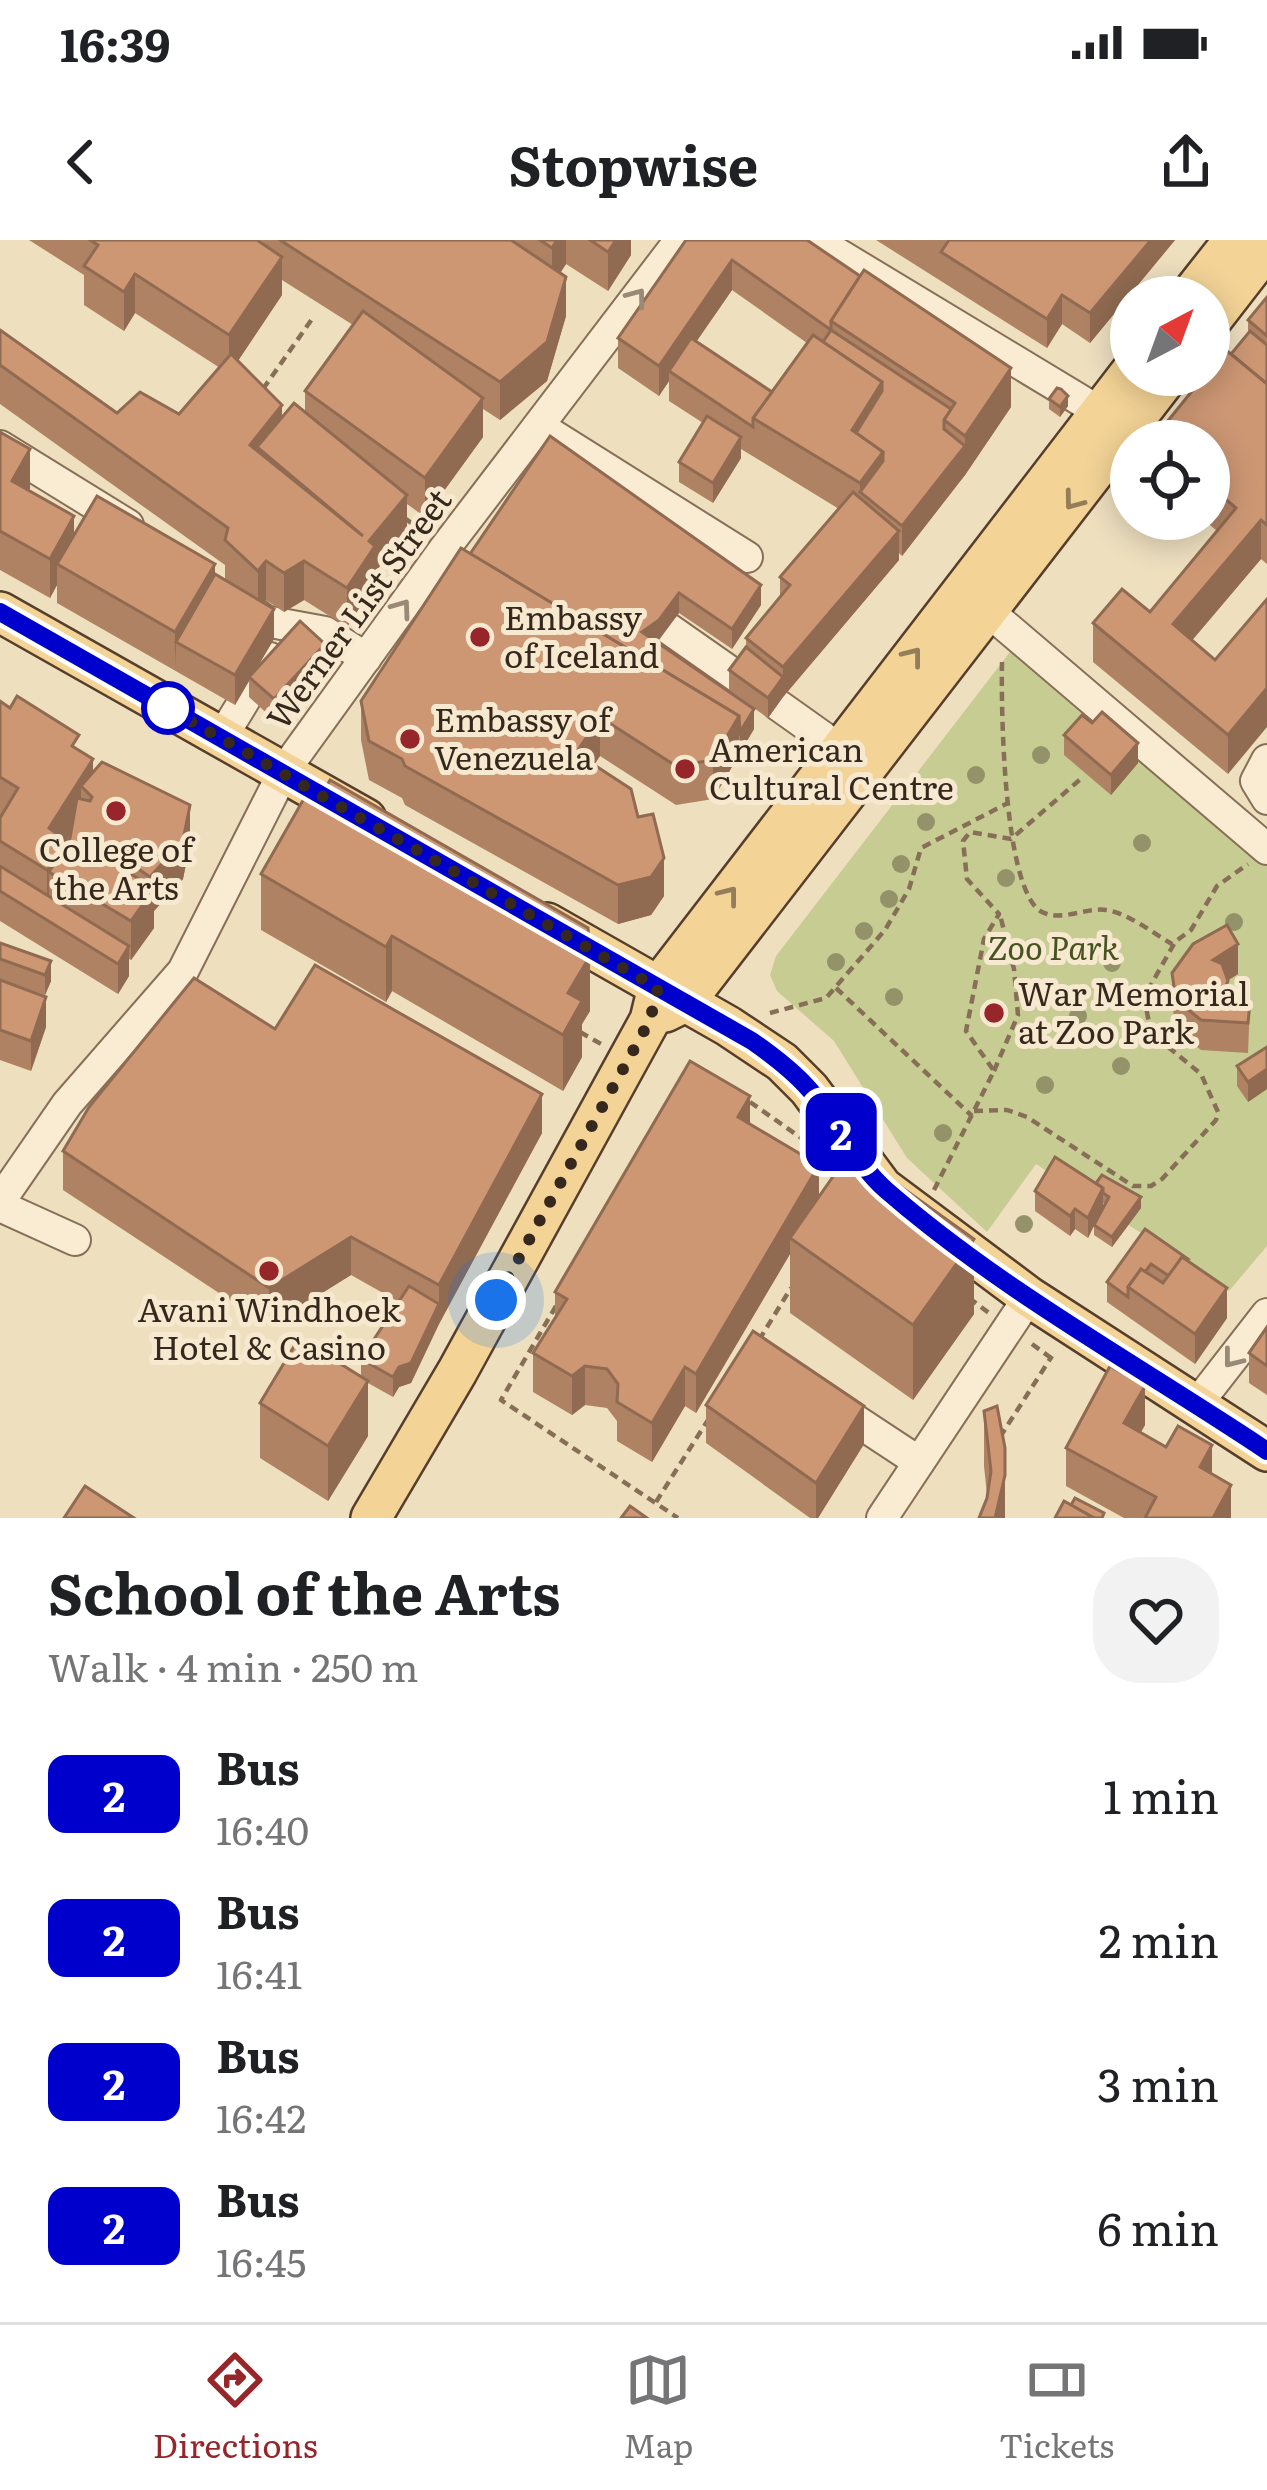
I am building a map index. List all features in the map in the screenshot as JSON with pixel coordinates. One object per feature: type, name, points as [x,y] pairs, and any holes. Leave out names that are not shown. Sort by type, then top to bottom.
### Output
[{"type":"main road","points":[[1206,276],[1234,240]]},
{"type":"main road","points":[[1230,296],[1267,248]]},
{"type":"main road","points":[[371,1518],[457,1372],[627,1059],[664,1003],[1112,396]]},
{"type":"main road","points":[[664,1003],[996,618],[1154,396]]},
{"type":"main road","points":[[0,612],[407,842]]},
{"type":"main road","points":[[524,910],[664,1003],[782,1062],[809,1089],[882,1186],[1019,1312],[1062,1342],[1197,1404],[1267,1451]]},
{"type":"street","points":[[815,240],[1100,412]]},
{"type":"street","name":"Werner List Street","points":[[0,1203],[68,1104],[183,971],[284,771],[445,548],[674,248]]},
{"type":"street","points":[[540,427],[747,557]]},
{"type":"street","points":[[0,446],[161,546]]},
{"type":"street","points":[[217,584],[266,620],[325,632],[365,658]]},
{"type":"street","points":[[996,618],[1259,855]]},
{"type":"street","points":[[222,737],[289,628]]},
{"type":"street","points":[[669,629],[739,678]]},
{"type":"street","points":[[778,705],[823,736]]},
{"type":"street","points":[[1267,760],[1256,781],[1267,799]]},
{"type":"street","points":[[0,1203],[75,1240]]},
{"type":"street","points":[[882,1518],[1019,1312]]},
{"type":"street","points":[[1197,1404],[1267,1314]]},
{"type":"street","points":[[801,1384],[920,1462]]},
{"type":"path","points":[[253,403],[312,319]]},
{"type":"path","points":[[391,509],[445,548]]},
{"type":"path","points":[[996,618],[1011,839],[1031,902],[1041,912],[1057,916],[1103,909],[1172,944],[1191,929],[1217,886],[1259,855]]},
{"type":"path","points":[[1011,839],[1083,777]]},
{"type":"path","points":[[778,1011],[826,998],[885,930],[909,889],[921,848],[1008,803]]},
{"type":"path","points":[[921,1218],[1018,1015],[1014,969],[999,914],[968,879],[963,841],[970,832],[1011,839]]},
{"type":"path","points":[[994,1071],[966,1031],[984,939],[999,914]]},
{"type":"path","points":[[835,987],[972,1113],[1007,1110],[1027,1117],[1133,1186],[1151,1186],[1216,1120],[1218,1112],[1201,1074],[1151,1033],[1144,997],[1177,940]]},
{"type":"path","points":[[567,1025],[627,1059]]},
{"type":"path","points":[[740,1095],[798,1133],[813,1149]]},
{"type":"path","points":[[753,1348],[802,1271]]},
{"type":"path","points":[[563,1293],[500,1400],[678,1518]]},
{"type":"path","points":[[969,1298],[1019,1312],[1062,1342],[997,1443]]},
{"type":"path","points":[[656,1502],[717,1406]]},
{"type":"green space","name":"Zoo Park","points":[[1020,639],[1267,849],[1267,1246],[1229,1291],[1036,1164],[987,1232],[907,1158],[834,1041],[777,991],[770,975],[776,956]]},
{"type":"building","points":[[90,240],[257,240],[282,257],[229,335],[135,274],[124,292],[84,266],[98,245]]},
{"type":"building","points":[[280,240],[511,240],[566,277],[547,342],[500,382]]},
{"type":"building","points":[[590,240],[616,240],[608,252]]},
{"type":"building","points":[[686,240],[807,240],[860,276],[831,321],[831,330],[732,260],[659,366],[618,338]]},
{"type":"building","points":[[949,240],[1151,240],[1121,276],[1110,276],[1110,289],[1090,313],[1062,295],[1047,319],[941,252]]},
{"type":"building","points":[[864,270],[1011,368],[965,436],[944,420],[955,403],[831,321]]},
{"type":"building","points":[[1267,297],[1267,336],[1248,320]]},
{"type":"building","points":[[363,311],[483,398],[425,478],[305,391]]},
{"type":"building","points":[[0,330],[117,413],[140,392],[179,414],[231,354],[282,405],[250,445],[363,536],[257,447],[294,403],[407,495],[369,541],[375,546],[347,588],[304,561],[284,573],[266,561],[258,571],[225,540],[228,528],[0,365]]},
{"type":"building","points":[[831,330],[951,409],[944,429],[965,446],[902,526],[860,492],[883,461],[883,452],[856,433],[882,391],[882,382],[823,342]]},
{"type":"building","points":[[1250,331],[1267,345],[1267,384],[1231,354]]},
{"type":"building","points":[[813,335],[882,382],[852,430],[883,452],[860,483],[753,418]]},
{"type":"building","points":[[691,338],[772,392],[753,418],[753,427],[669,371]]},
{"type":"building","points":[[1230,353],[1267,384],[1267,525],[1261,520],[1173,624],[1215,660],[1267,599],[1267,688],[1228,735],[1093,623],[1122,589],[1150,612],[1210,540],[1230,540],[1230,515],[1236,508],[1230,503],[1230,420],[1169,420],[1188,396],[1230,396]]},
{"type":"building","points":[[1057,388],[1068,396],[1060,407],[1049,399]]},
{"type":"building","points":[[707,416],[741,437],[713,483],[679,462]]},
{"type":"building","points":[[0,432],[30,449],[12,481],[74,516],[50,559],[0,531]]},
{"type":"building","points":[[550,436],[761,585],[732,629],[679,593],[659,620],[642,632],[754,709],[740,732],[739,716],[470,554]]},
{"type":"building","points":[[853,492],[899,531],[783,667],[746,638],[790,585],[780,577]]},
{"type":"building","points":[[97,496],[215,564],[175,632],[57,564]]},
{"type":"building","points":[[461,548],[739,716],[713,760],[676,766],[600,717],[576,753],[631,789],[638,817],[653,814],[664,858],[651,877],[618,885],[405,766],[402,759],[369,741],[361,701]]},
{"type":"building","points":[[215,574],[274,609],[235,675],[176,642]]},
{"type":"building","points":[[300,621],[325,644],[274,699],[249,677]]},
{"type":"building","points":[[746,647],[783,677],[768,698],[729,670]]},
{"type":"building","points":[[17,696],[79,735],[72,746],[93,759],[49,828],[66,840],[47,870],[0,841],[0,818],[18,788],[0,777],[0,701],[10,708]]},
{"type":"building","points":[[1102,712],[1138,743],[1111,775],[1064,735],[1082,715],[1092,723]]},
{"type":"building","points":[[102,762],[190,805],[183,840],[150,877],[117,854],[111,861],[154,889],[131,921],[49,872],[70,838],[77,798],[90,801],[92,797],[81,786]]},
{"type":"building","points":[[330,780],[588,928],[590,956],[568,993],[582,1001],[563,1035],[392,936],[386,947],[261,874],[306,795],[318,802]]},
{"type":"building","points":[[0,866],[129,946],[118,964],[0,891]]},
{"type":"building","points":[[1227,925],[1238,944],[1213,960],[1222,964],[1228,981],[1220,998],[1250,1003],[1248,1023],[1201,1020],[1176,1000],[1172,973],[1193,944]]},
{"type":"building","points":[[0,943],[51,961],[45,975],[0,959]]},
{"type":"building","points":[[315,965],[542,1094],[439,1285],[351,1237],[269,1288],[63,1151],[89,1107],[194,978],[275,1029]]},
{"type":"building","points":[[0,980],[46,997],[31,1041],[0,1030]]},
{"type":"building","points":[[1267,1047],[1267,1069],[1248,1082],[1237,1066]]},
{"type":"building","points":[[690,1061],[750,1096],[738,1117],[819,1165],[696,1374],[685,1367],[652,1423],[617,1402],[618,1384],[607,1369],[585,1366],[572,1376],[533,1353],[567,1299],[555,1292]]},
{"type":"building","points":[[851,1151],[974,1239],[913,1325],[790,1238]]},
{"type":"building","points":[[1055,1157],[1103,1188],[1088,1218],[1075,1209],[1070,1216],[1035,1191]]},
{"type":"building","points":[[1102,1175],[1141,1197],[1112,1237],[1094,1225],[1109,1197],[1096,1183]]},
{"type":"building","points":[[1145,1229],[1188,1259],[1182,1257],[1169,1276],[1151,1264],[1145,1272],[1141,1269],[1128,1287],[1128,1297],[1107,1282]]},
{"type":"building","points":[[1182,1257],[1227,1288],[1195,1334],[1128,1287],[1141,1269],[1163,1283]]},
{"type":"building","points":[[409,1286],[439,1304],[411,1363],[399,1367],[393,1377],[361,1359]]},
{"type":"building","points":[[1267,1327],[1267,1366],[1249,1353]]},
{"type":"building","points":[[753,1331],[864,1406],[816,1483],[706,1405]]},
{"type":"building","points":[[299,1338],[368,1381],[328,1446],[260,1403]]},
{"type":"building","points":[[1110,1366],[1145,1386],[1124,1423],[1166,1447],[1178,1426],[1212,1445],[1200,1467],[1231,1485],[1213,1518],[1145,1518],[1156,1497],[1066,1448]]},
{"type":"building","points":[[997,1406],[1005,1475],[995,1518],[979,1518],[991,1471],[984,1411]]},
{"type":"building","points":[[85,1486],[134,1518],[64,1518]]},
{"type":"building","points":[[1075,1498],[1104,1513],[1102,1518],[1071,1505]]},
{"type":"building","points":[[1064,1501],[1094,1518],[1055,1518]]},
{"type":"building","points":[[630,1506],[647,1518],[621,1518]]},
{"type":"bus line","name":"2","points":[[0,612],[752,1041],[809,1089],[882,1186],[921,1218],[1029,1297],[1267,1451]]},
{"type":"place","name":"Embassy of Iceland","points":[[480,637]]},
{"type":"place","name":"Embassy of Venezuela","points":[[410,739]]},
{"type":"place","name":"American Cultural Centre","points":[[685,769]]},
{"type":"place","name":"College of the Arts","points":[[116,811]]},
{"type":"place","name":"War Memorial at Zoo Park","points":[[994,1013]]},
{"type":"place","name":"Avani Windhoek Hotel & Casino","points":[[269,1271]]},
{"type":"route","points":[[168,708],[161,704],[284,771],[658,988],[650,1020],[496,1300]]}]
